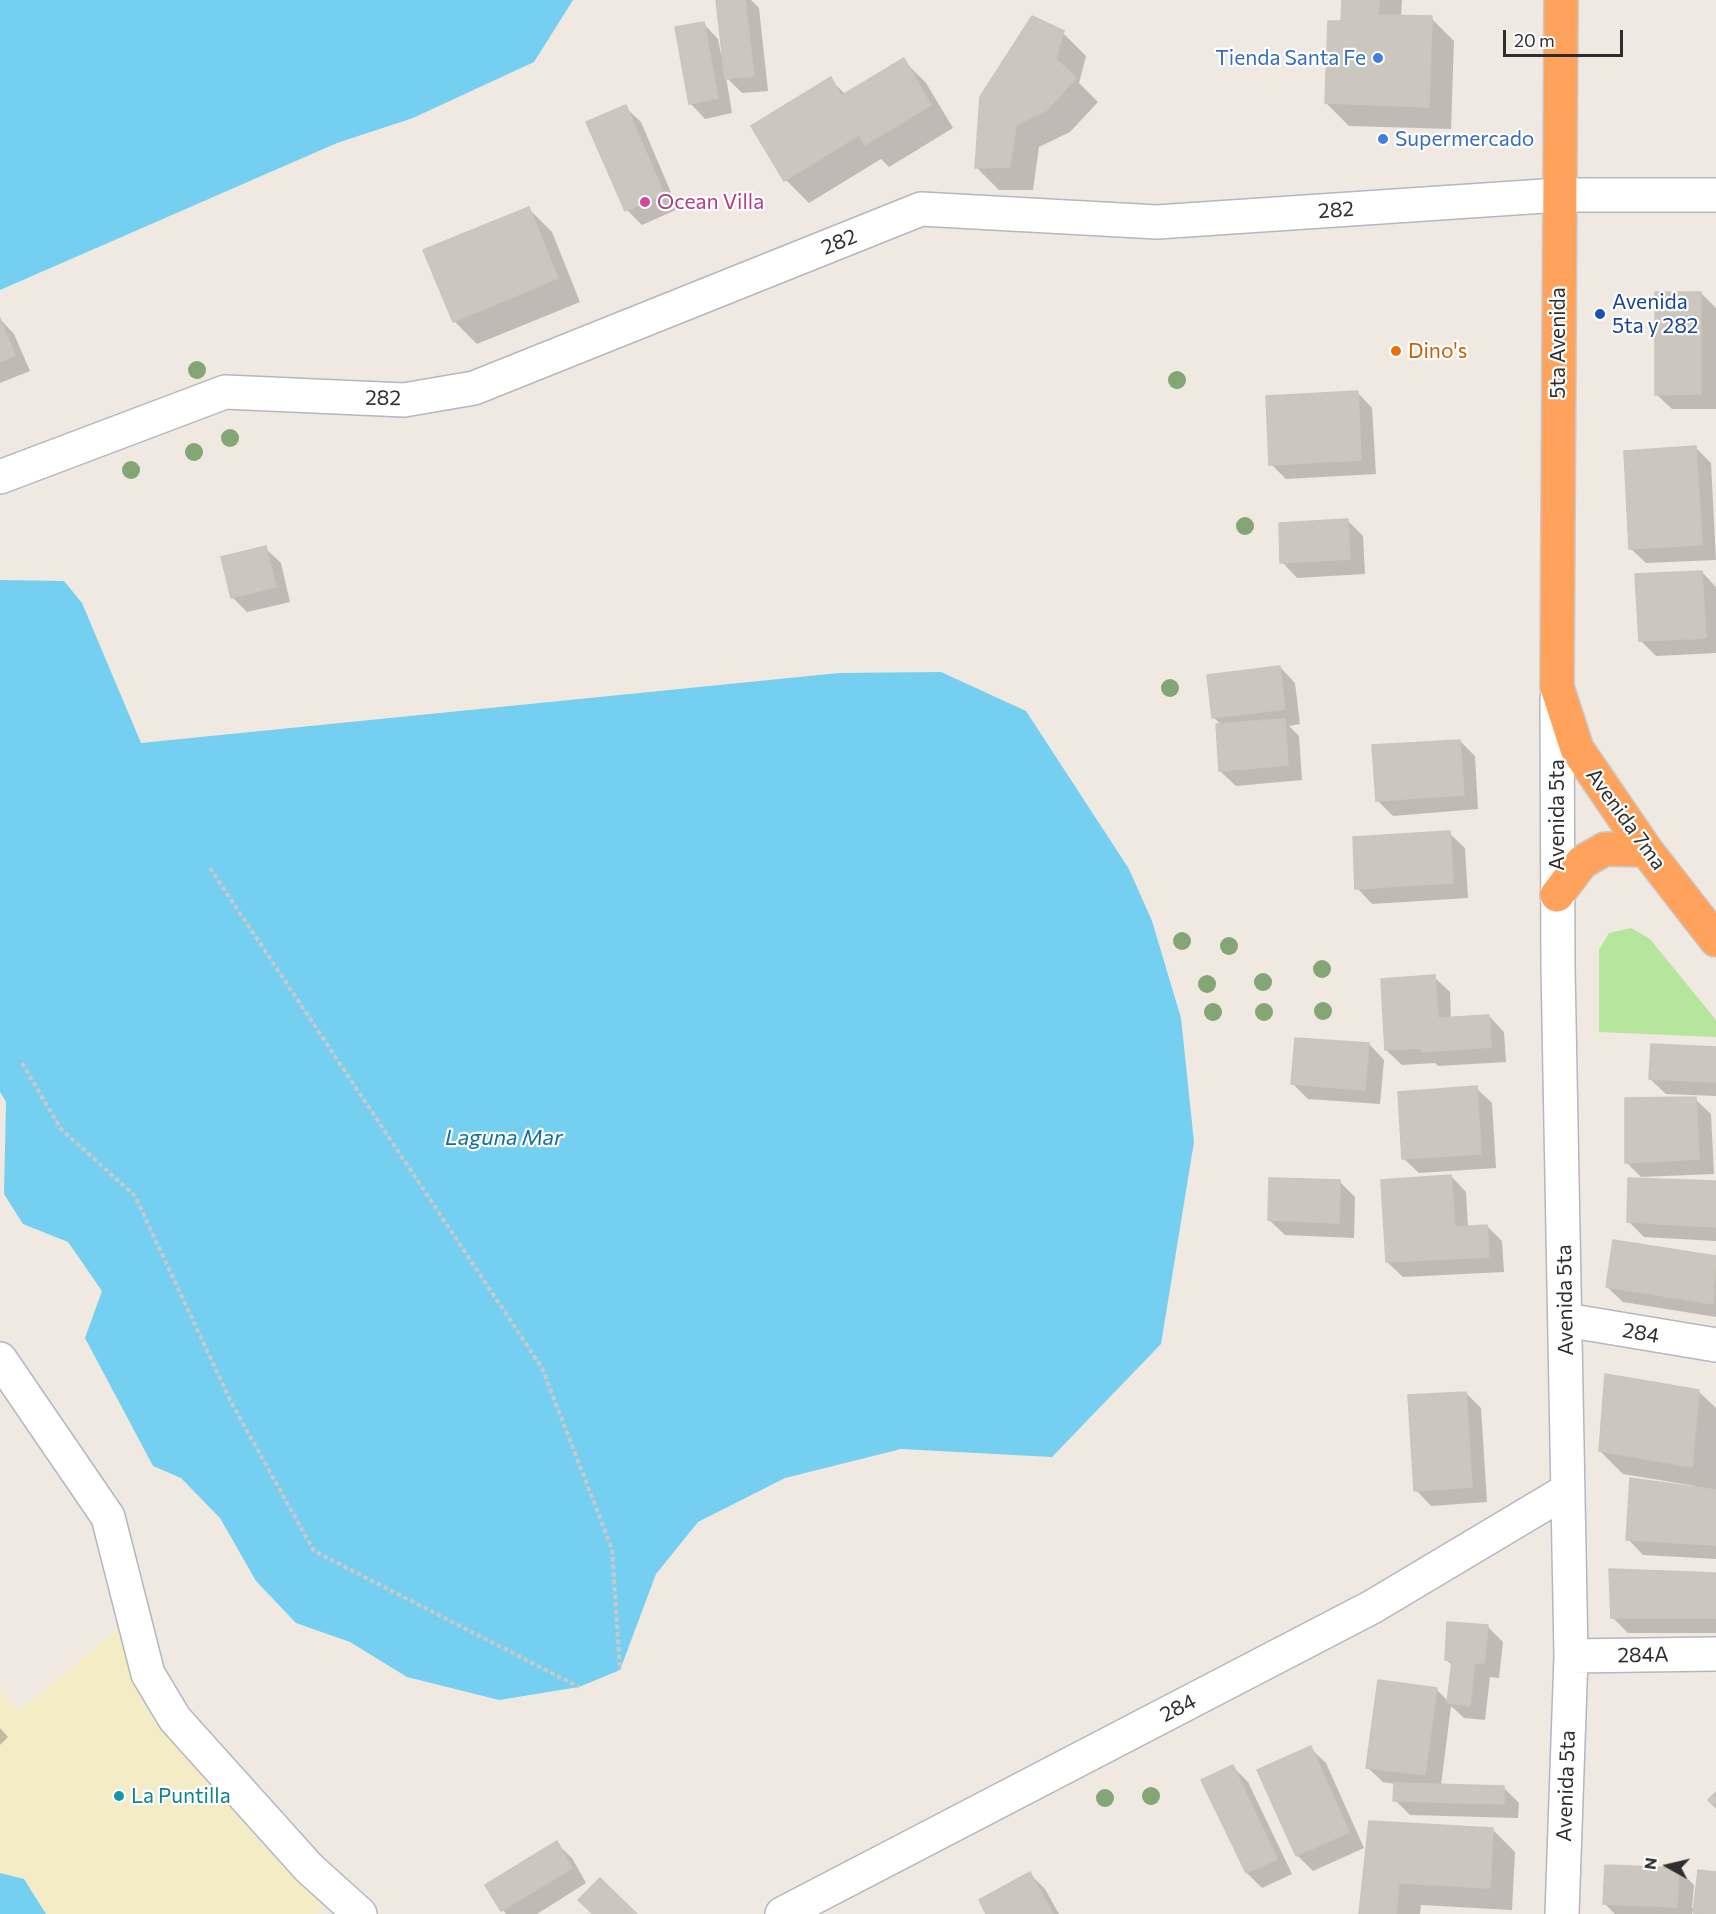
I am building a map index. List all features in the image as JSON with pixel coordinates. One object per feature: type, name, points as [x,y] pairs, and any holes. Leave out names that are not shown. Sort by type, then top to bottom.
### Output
[{"type":"highway","name":"5ta Avenida","points":[[1557,687],[1561,0]]},
{"type":"highway","name":"Avenida 7ma","points":[[1557,687],[1577,749],[1646,850],[1716,940]]},
{"type":"highway","points":[[1557,895],[1582,862],[1605,849],[1646,850]]},
{"type":"street","name":"282","points":[[0,477],[225,392],[404,400],[474,388],[921,209],[1157,222],[1559,195],[1716,195]]},
{"type":"street","name":"Avenida 5ta","points":[[1557,687],[1557,895],[1570,1656],[1562,1914]]},
{"type":"street","name":"284","points":[[1566,1320],[1716,1346]]},
{"type":"street","points":[[0,1359],[108,1517],[148,1674],[175,1719],[309,1868],[360,1914]]},
{"type":"street","name":"284","points":[[782,1914],[1372,1607],[1568,1490]]},
{"type":"street","name":"284A","points":[[1570,1656],[1716,1654]]},
{"type":"path","points":[[210,868],[542,1368],[612,1549],[620,1670]]},
{"type":"path","points":[[22,1063],[61,1129],[135,1196],[231,1402],[314,1551],[579,1687]]},
{"type":"green space","points":[[1631,928],[1650,939],[1716,1020],[1716,1037],[1599,1032],[1599,950],[1609,933]]},
{"type":"sand","name":"La Puntilla","points":[[133,1616],[149,1677],[327,1903],[314,1914],[46,1914],[24,1879],[0,1873],[0,1691],[19,1711]]},
{"type":"water","points":[[0,0],[573,0],[534,62],[413,118],[337,143],[0,290]]},
{"type":"water","name":"Laguna Mar","points":[[0,580],[64,581],[82,603],[141,743],[839,673],[941,672],[1026,711],[1129,869],[1152,921],[1181,1018],[1194,1142],[1161,1344],[1052,1457],[901,1449],[785,1478],[698,1522],[656,1574],[620,1670],[579,1687],[499,1700],[407,1677],[350,1642],[296,1623],[256,1581],[220,1518],[181,1478],[153,1466],[85,1338],[102,1291],[68,1242],[23,1224],[4,1194],[6,1102],[0,1092]]},
{"type":"water","points":[[0,1873],[24,1879],[46,1914],[0,1914]]},
{"type":"building","points":[[716,0],[745,0],[754,76],[725,79]]},
{"type":"building","points":[[1342,0],[1379,0],[1378,15],[1432,16],[1429,107],[1325,103],[1328,21],[1341,21]]},
{"type":"building","points":[[1032,16],[1064,31],[1056,59],[1076,78],[1047,110],[1016,125],[1010,167],[975,168],[980,97]]},
{"type":"building","points":[[704,22],[718,98],[689,104],[675,27]]},
{"type":"building","points":[[904,58],[931,105],[865,145],[859,135],[784,181],[751,126],[831,77],[841,96]]},
{"type":"building","points":[[626,105],[664,194],[625,211],[586,122]]},
{"type":"building","points":[[529,207],[558,278],[453,322],[423,250]]},
{"type":"building","points":[[1655,292],[1701,292],[1701,394],[1655,395]]},
{"type":"building","points":[[0,318],[15,355],[0,362]]},
{"type":"building","points":[[1358,391],[1361,460],[1269,465],[1266,396]]},
{"type":"building","points":[[1696,446],[1702,545],[1629,549],[1624,451]]},
{"type":"building","points":[[1348,519],[1350,559],[1280,563],[1279,523]]},
{"type":"building","points":[[266,546],[276,587],[231,598],[221,557]]},
{"type":"building","points":[[1702,571],[1706,638],[1639,641],[1635,574]]},
{"type":"building","points":[[1280,666],[1285,709],[1212,718],[1207,675]]},
{"type":"building","points":[[1285,719],[1288,765],[1219,771],[1216,724]]},
{"type":"building","points":[[1460,740],[1464,795],[1376,801],[1372,745]]},
{"type":"building","points":[[1450,831],[1453,883],[1355,889],[1353,837]]},
{"type":"building","points":[[1435,975],[1438,1018],[1489,1015],[1491,1047],[1422,1052],[1421,1048],[1385,1050],[1381,979]]},
{"type":"building","points":[[1295,1038],[1369,1043],[1365,1090],[1291,1084]]},
{"type":"building","points":[[1651,1044],[1716,1047],[1716,1082],[1649,1079]]},
{"type":"building","points":[[1477,1086],[1481,1154],[1402,1159],[1398,1092]]},
{"type":"building","points":[[1696,1097],[1699,1159],[1625,1163],[1625,1098]]},
{"type":"building","points":[[1451,1175],[1455,1227],[1487,1225],[1489,1257],[1386,1262],[1381,1180]]},
{"type":"building","points":[[1269,1178],[1340,1180],[1339,1223],[1268,1220]]},
{"type":"building","points":[[1628,1178],[1716,1181],[1716,1227],[1627,1222]]},
{"type":"building","points":[[1613,1240],[1716,1256],[1713,1304],[1606,1287]]},
{"type":"building","points":[[1605,1374],[1699,1390],[1692,1467],[1599,1451]]},
{"type":"building","points":[[1466,1392],[1472,1487],[1414,1491],[1408,1395]]},
{"type":"building","points":[[1630,1478],[1716,1490],[1716,1545],[1626,1540]]},
{"type":"building","points":[[1609,1569],[1716,1573],[1716,1618],[1611,1618]]},
{"type":"building","points":[[1447,1622],[1488,1625],[1484,1663],[1475,1663],[1470,1706],[1447,1703],[1452,1661],[1445,1660]]},
{"type":"building","points":[[1378,1680],[1437,1688],[1425,1775],[1366,1768]]},
{"type":"building","points":[[1311,1746],[1349,1832],[1296,1856],[1257,1770]]},
{"type":"building","points":[[1233,1765],[1277,1859],[1246,1873],[1201,1780]]},
{"type":"building","points":[[1394,1783],[1504,1786],[1504,1804],[1393,1801]]},
{"type":"building","points":[[1716,1792],[1716,1808],[1708,1800]]},
{"type":"building","points":[[1369,1821],[1493,1828],[1490,1888],[1399,1883],[1396,1914],[1359,1914]]},
{"type":"building","points":[[557,1841],[572,1868],[501,1911],[485,1885]]},
{"type":"building","points":[[1605,1865],[1679,1868],[1677,1907],[1603,1904]]},
{"type":"building","points":[[1698,1870],[1716,1872],[1716,1914],[1693,1913]]},
{"type":"building","points":[[1030,1872],[1053,1914],[986,1914],[979,1900]]},
{"type":"building","points":[[600,1878],[637,1914],[593,1914],[578,1900]]},
{"type":"place","name":"Tienda Santa Fe","points":[[1378,58]]},
{"type":"place","name":"Supermercado","points":[[1383,139]]},
{"type":"place","name":"Ocean Villa","points":[[645,202]]},
{"type":"place","name":"Avenida 5ta y 282","points":[[1600,314]]},
{"type":"place","name":"Dino's","points":[[1396,351]]},
{"type":"place","name":"La Puntilla","points":[[119,1796]]}]
